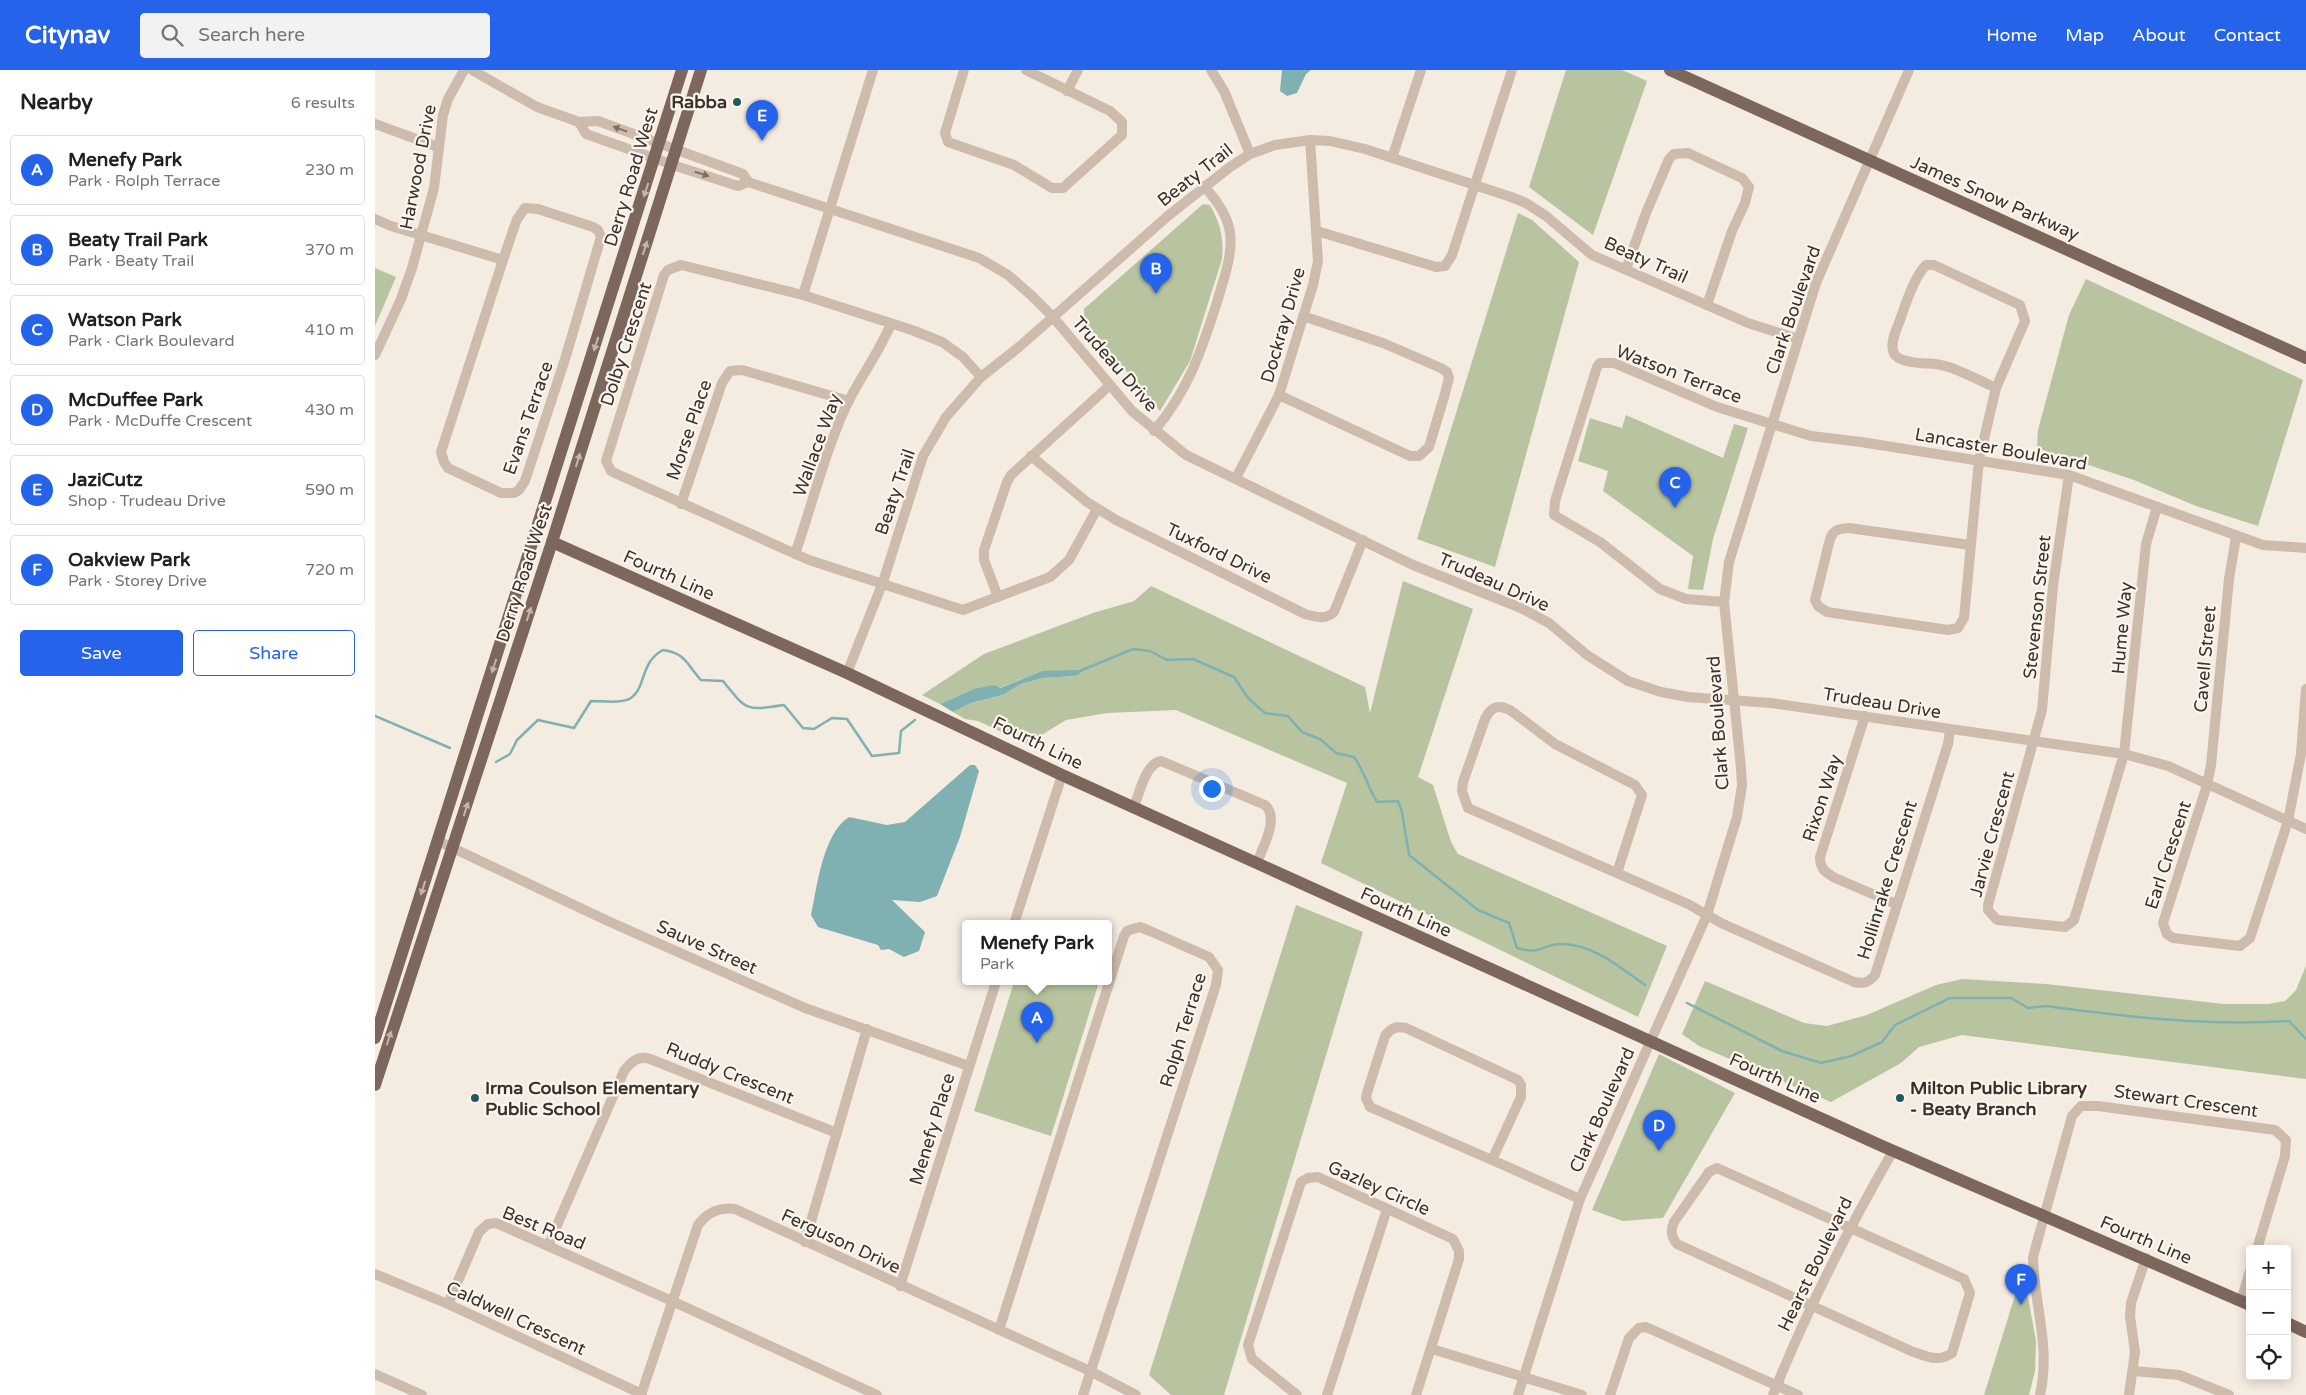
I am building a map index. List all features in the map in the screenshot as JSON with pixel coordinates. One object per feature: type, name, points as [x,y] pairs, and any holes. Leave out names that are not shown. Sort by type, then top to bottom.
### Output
[{"type":"main road","name":"Derry Road West","points":[[375,1038],[656,158],[682,70]]},
{"type":"main road","name":"Derry Road West","points":[[375,1085],[479,770],[701,70]]},
{"type":"main road","name":"James Snow Parkway","points":[[1670,70],[2306,358]]},
{"type":"main road","name":"Fourth Line","points":[[552,542],[847,673],[1062,775],[1893,1151],[2146,1258],[2245,1303]]},
{"type":"main road","points":[[2291,1325],[2306,1332]]},
{"type":"street","name":"Harwood Drive","points":[[375,355],[401,299],[422,235],[433,188],[438,147],[448,99],[464,70]]},
{"type":"street","name":"Trudeau Drive","points":[[472,70],[537,106],[579,122],[598,121],[660,143],[743,174],[748,182]]},
{"type":"street","points":[[803,295],[873,70]]},
{"type":"street","points":[[965,70],[945,133],[948,142],[1015,165],[1057,190],[1063,188],[1114,144],[1124,131],[1120,118],[1110,111],[1027,70]]},
{"type":"street","points":[[1067,91],[1078,70]]},
{"type":"street","points":[[1211,70],[1224,91],[1250,154]]},
{"type":"street","points":[[1392,158],[1421,70]]},
{"type":"street","points":[[1317,231],[1441,268],[1450,261],[1511,70]]},
{"type":"street","name":"Clark Boulevard","points":[[1518,1395],[1580,1199],[1707,915],[1733,833],[1740,801],[1741,768],[1724,602],[1732,549],[1821,269],[1909,70]]},
{"type":"street","name":"Trudeau Drive","points":[[579,122],[586,134],[672,164],[738,186],[748,182],[979,258],[1008,275],[1032,296],[1053,317],[1132,412],[1186,455],[1413,565],[1521,608],[1549,623],[1587,655],[1629,681],[1661,692],[1735,701],[1771,703],[2124,754],[2168,766],[2306,829]]},
{"type":"street","points":[[375,124],[438,147]]},
{"type":"street","name":"Beaty Trail","points":[[847,673],[883,582],[923,456],[946,417],[981,377],[1019,347],[1204,186],[1250,154],[1275,145],[1311,140],[1347,144],[1526,203],[1546,216],[1592,255],[1748,323],[1798,340]]},
{"type":"street","name":"Dockray Drive","points":[[1236,478],[1279,395],[1318,262],[1311,140]]},
{"type":"street","points":[[1626,269],[1669,158],[1674,154],[1688,153],[1742,178],[1749,187],[1745,203],[1732,231],[1707,305]]},
{"type":"street","points":[[1154,431],[1179,399],[1199,358],[1228,265],[1231,240],[1227,222],[1215,199],[1204,186]]},
{"type":"street","name":"Evans Terrace","points":[[525,208],[538,209],[593,227],[598,230],[601,237],[566,356],[525,481],[519,490],[507,493],[501,493],[448,468],[441,452],[503,260],[517,219],[525,208]]},
{"type":"street","points":[[375,219],[503,260]]},
{"type":"street","name":"Dolby Crescent","points":[[981,377],[963,358],[942,342],[803,295],[681,265],[668,270],[664,276],[606,461],[613,472],[795,554],[963,610],[1050,578],[1069,560],[1097,509]]},
{"type":"street","points":[[1970,546],[1840,528],[1833,533],[1830,539],[1815,600],[1819,606],[1831,613],[1954,630],[1958,628],[1964,618],[1979,460],[1996,388],[2025,321],[2023,309],[2010,299],[1934,265],[1926,265],[1906,303],[1893,340],[1893,351],[1897,357],[1909,361],[1952,368],[1996,388]]},
{"type":"street","points":[[1279,395],[1410,456],[1419,456],[1429,447],[1449,378],[1447,372],[1383,343],[1303,316]]},
{"type":"street","name":"Wallace Way","points":[[795,554],[836,430],[849,401],[881,346],[891,324]]},
{"type":"street","name":"Watson Terrace","points":[[1724,602],[1686,599],[1660,589],[1600,542],[1554,514],[1555,501],[1597,366],[1601,363],[1614,362],[1717,407],[1771,424]]},
{"type":"street","name":"Morse Place","points":[[681,504],[722,383],[730,372],[742,370],[849,401]]},
{"type":"street","points":[[998,597],[984,560],[985,550],[1011,474],[1109,386]]},
{"type":"street","name":"Lancaster Boulevard","points":[[1771,424],[1811,436],[1861,442],[2069,475],[2236,537],[2263,545],[2306,548]]},
{"type":"street","name":"Tuxford Drive","points":[[1031,456],[1097,509],[1129,527],[1305,614],[1315,617],[1323,618],[1335,612],[1363,540]]},
{"type":"street","name":"Stevenson Street","points":[[2035,741],[2043,710],[2053,586],[2069,475]]},
{"type":"street","name":"Hume Way","points":[[2124,754],[2146,544],[2157,507]]},
{"type":"street","name":"Cavell Street","points":[[2207,785],[2213,751],[2229,579],[2236,537]]},
{"type":"street","points":[[2288,821],[2301,754],[2306,689]]},
{"type":"street","points":[[1617,874],[1642,795],[1635,785],[1555,744],[1510,710],[1502,706],[1495,707],[1489,711],[1463,782],[1463,798],[1468,808],[1707,915]]},
{"type":"street","name":"Rixon Way","points":[[1865,716],[1820,857],[1820,865],[1822,869],[1835,878],[1896,904]]},
{"type":"street","name":"Hollinrake Crescent","points":[[1707,915],[1854,982],[1863,984],[1869,982],[1875,975],[1948,744],[1950,730]]},
{"type":"street","name":"Jarvie Crescent","points":[[2035,741],[1988,905],[1989,910],[1997,920],[2065,927],[2074,920],[2124,754]]},
{"type":"street","points":[[1134,806],[1150,768],[1153,764],[1161,761],[1263,804],[1270,810],[1272,819],[1257,863]]},
{"type":"street","points":[[1016,920],[1062,775]]},
{"type":"street","name":"Earl Crescent","points":[[2207,785],[2163,923],[2167,934],[2173,938],[2240,946],[2247,942],[2250,938],[2288,821]]},
{"type":"street","name":"Sauve Street","points":[[438,841],[610,922],[805,1008],[969,1066]]},
{"type":"street","name":"Rolph Terrace","points":[[1083,1395],[1218,976],[1216,965],[1209,957],[1141,927],[1127,931],[1112,974]]},
{"type":"street","name":"Menefy Place","points":[[900,1286],[995,985]]},
{"type":"street","name":"Rolph Terrace","points":[[999,1330],[1108,985]]},
{"type":"street","points":[[1492,1160],[1521,1097],[1521,1085],[1518,1080],[1406,1028],[1400,1027],[1389,1031],[1385,1036],[1367,1093],[1366,1098],[1371,1107],[1580,1199]]},
{"type":"street","points":[[805,1242],[867,1029]]},
{"type":"street","name":"Ruddy Crescent","points":[[548,1246],[624,1072],[631,1062],[635,1060],[645,1057],[837,1133]]},
{"type":"street","name":"Stewart Crescent","points":[[2043,1215],[2072,1116],[2081,1106],[2089,1105],[2275,1130],[2286,1140],[2285,1156],[2258,1245]]},
{"type":"street","name":"Hearst Boulevard","points":[[1775,1390],[1811,1304],[1849,1228],[1893,1151]]},
{"type":"street","points":[[1717,1168],[1964,1279],[1970,1293],[1952,1353],[1945,1358],[1936,1359],[1911,1351],[1811,1304],[1677,1244],[1672,1238],[1671,1230],[1674,1222],[1709,1172],[1717,1168]]},
{"type":"street","name":"Gazley Circle","points":[[1297,1395],[1252,1359],[1248,1352],[1248,1345],[1301,1182],[1308,1178],[1318,1177],[1453,1239],[1459,1251],[1459,1260],[1416,1395]]},
{"type":"street","name":"Ferguson Drive","points":[[642,1394],[698,1225],[705,1216],[716,1210],[735,1209],[900,1286],[1090,1371],[1136,1395]]},
{"type":"street","points":[[1327,1395],[1387,1210]]},
{"type":"street","points":[[2040,1395],[2045,1350],[2033,1276],[2033,1257],[2043,1215]]},
{"type":"street","name":"Best Road","points":[[448,1304],[479,1232],[488,1224],[496,1223],[672,1300],[877,1395]]},
{"type":"street","points":[[2129,1395],[2134,1371],[2135,1352],[2130,1316],[2131,1303],[2146,1258]]},
{"type":"street","name":"Caldwell Crescent","points":[[375,1274],[448,1304],[642,1394]]},
{"type":"street","points":[[2245,1303],[2247,1290]]},
{"type":"street","points":[[1611,1395],[1629,1338],[1634,1332],[1646,1327],[1775,1390],[1798,1395]]},
{"type":"street","points":[[1432,1349],[1582,1395]]},
{"type":"street","points":[[2134,1371],[2179,1374],[2224,1394]]},
{"type":"street","points":[[375,1374],[423,1395]]},
{"type":"green space","points":[[1566,70],[1622,70],[1647,81],[1593,235],[1529,187]]},
{"type":"green space","points":[[1203,204],[1210,205],[1219,224],[1222,237],[1222,259],[1190,361],[1160,411],[1084,321],[1084,309]]},
{"type":"green space","points":[[1518,213],[1532,220],[1579,262],[1495,567],[1417,539]]},
{"type":"green space","points":[[375,268],[396,277],[375,326]]},
{"type":"green space","points":[[2086,279],[2303,380],[2258,526],[2196,506],[2134,480],[2037,448],[2038,430],[2069,315]]},
{"type":"green space","points":[[1626,415],[1723,458],[1734,424],[1748,428],[1713,539],[1703,590],[1688,589],[1693,556],[1603,491],[1608,471],[1578,461],[1590,418],[1622,428]]},
{"type":"green space","points":[[1403,581],[1473,609],[1418,777],[1433,785],[1451,842],[1458,854],[1667,946],[1638,1017],[1321,863],[1347,783],[1176,710],[1107,713],[1066,720],[1027,744],[978,721],[965,719],[953,712],[971,703],[1003,695],[1021,684],[1043,678],[1074,676],[1042,671],[999,688],[974,689],[940,704],[922,695],[984,654],[1093,613],[1134,601],[1151,586],[1365,687],[1370,713]]},
{"type":"green space","points":[[1296,905],[1363,932],[1224,1395],[1171,1395],[1149,1375]]},
{"type":"green space","points":[[2306,966],[2306,1079],[1962,1035],[1919,1047],[1901,1063],[1831,1102],[1699,1046],[1682,1034],[1705,981],[1804,1023],[1827,1026],[1867,1015],[1936,985],[1962,979],[2046,984],[2224,1004],[2268,1004],[2285,1001],[2296,990]]},
{"type":"green space","points":[[1013,985],[1098,985],[1051,1136],[974,1111]]},
{"type":"green space","points":[[1659,1054],[1735,1093],[1663,1218],[1623,1221],[1592,1210]]},
{"type":"green space","points":[[2023,1270],[2036,1341],[2035,1371],[2029,1395],[1984,1395]]},
{"type":"water","points":[[1282,70],[1311,70],[1306,74],[1297,93],[1287,96],[1280,91]]},
{"type":"water","points":[[1077,670],[1080,674],[1043,678],[1021,684],[1003,695],[971,703],[953,712],[940,704],[974,689],[994,685],[1000,688],[1042,671]]},
{"type":"water","points":[[970,765],[975,765],[979,771],[960,837],[937,896],[920,902],[892,900],[925,932],[919,951],[904,957],[889,949],[881,950],[878,945],[818,927],[811,915],[819,876],[827,848],[840,825],[849,817],[887,825],[905,822]]},
{"type":"waterway","points":[[1075,673],[1133,649],[1150,651],[1167,660],[1193,659],[1234,677],[1248,698],[1265,713],[1288,716],[1302,732],[1320,739],[1336,753],[1354,757],[1377,802],[1398,801],[1402,812],[1409,855],[1478,910],[1509,923],[1517,948],[1532,951],[1556,944],[1585,948],[1616,964],[1645,985]]},
{"type":"waterway","points":[[496,762],[510,754],[517,740],[538,720],[574,728],[591,701],[617,702],[631,698],[636,694],[650,661],[663,650],[677,654],[685,660],[701,680],[723,681],[737,698],[748,706],[762,708],[784,705],[803,728],[814,729],[832,718],[847,719],[872,756],[899,753],[901,731],[915,720]]},
{"type":"waterway","points":[[375,716],[450,748]]},
{"type":"waterway","points":[[1687,1003],[1782,1051],[1821,1063],[1851,1056],[1882,1042],[1895,1025],[1950,998],[2011,998],[2028,1008],[2046,1006],[2167,1020],[2289,1021],[2306,1039]]},
{"type":"place","name":"Rabba","points":[[737,102]]},
{"type":"place","name":"JaziCutz","points":[[762,141]]},
{"type":"place","name":"Beaty Trail Park","points":[[1156,294]]},
{"type":"place","name":"Watson Park","points":[[1675,508]]},
{"type":"place","name":"Menefy Park","points":[[1037,1043]]},
{"type":"place","name":"Irma Coulson Elementary Public School","points":[[475,1098]]},
{"type":"place","name":"Milton Public Library - Beaty Branch","points":[[1900,1098]]},
{"type":"place","name":"McDuffee Park","points":[[1659,1151]]},
{"type":"place","name":"Oakview Park","points":[[2021,1305]]}]
